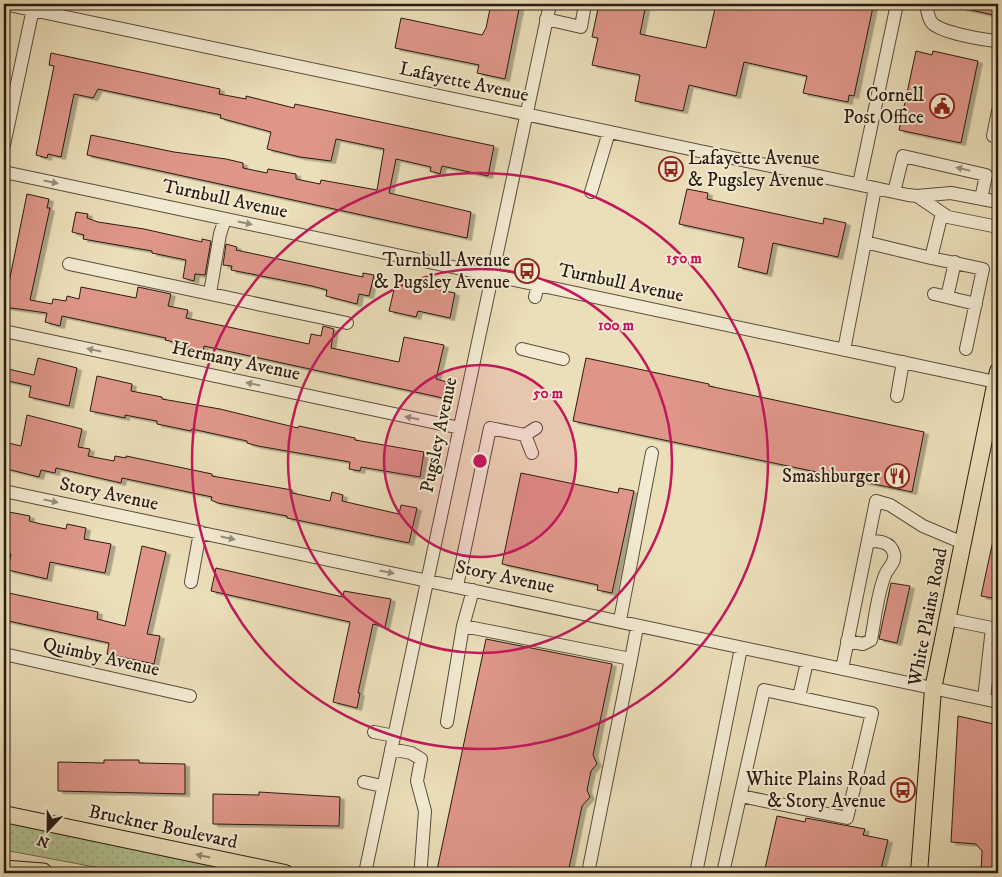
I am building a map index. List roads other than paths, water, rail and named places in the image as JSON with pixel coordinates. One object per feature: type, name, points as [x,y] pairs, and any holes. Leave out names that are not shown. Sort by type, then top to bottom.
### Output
[{"type":"highway","points":[[4,870],[43,873]]},
{"type":"main road","name":"White Plains Road","points":[[919,873],[933,689],[997,377]]},
{"type":"main road","name":"Bruckner Boulevard","points":[[4,814],[285,873]]},
{"type":"street","name":"Lafayette Avenue","points":[[4,4],[33,7],[894,192],[917,196],[951,192],[998,202]]},
{"type":"street","name":"Pugsley Avenue","points":[[364,873],[550,4]]},
{"type":"street","points":[[546,19],[581,27],[585,4]]},
{"type":"street","points":[[858,184],[897,4]]},
{"type":"street","points":[[926,4],[931,22],[937,27],[980,39],[998,41]]},
{"type":"street","points":[[4,145],[33,7]]},
{"type":"street","points":[[993,136],[998,111]]},
{"type":"street","points":[[592,192],[609,132]]},
{"type":"street","points":[[894,192],[904,156],[986,175],[981,199]]},
{"type":"street","name":"Turnbull Avenue","points":[[4,172],[491,275],[536,291],[903,362],[997,377]]},
{"type":"street","points":[[844,350],[875,188]]},
{"type":"street","name":"Lafayette Avenue","points":[[917,196],[948,217],[998,227]]},
{"type":"street","points":[[931,258],[942,212]]},
{"type":"street","points":[[210,293],[220,234],[225,218]]},
{"type":"street","points":[[865,242],[983,269],[966,349]]},
{"type":"street","points":[[947,297],[955,262]]},
{"type":"street","points":[[69,264],[347,323]]},
{"type":"street","points":[[934,294],[976,304]]},
{"type":"street","name":"Hermany Avenue","points":[[4,331],[460,428]]},
{"type":"street","points":[[522,349],[563,359]]},
{"type":"street","points":[[897,396],[903,362]]},
{"type":"street","points":[[456,586],[490,428],[530,432],[532,453]]},
{"type":"street","points":[[620,620],[652,453]]},
{"type":"street","name":"Story Avenue","points":[[4,491],[620,620],[637,627],[998,702]]},
{"type":"street","points":[[842,670],[876,501],[890,505],[923,526],[963,543]]},
{"type":"street","points":[[191,582],[200,532]]},
{"type":"street","points":[[847,641],[863,644],[871,640],[885,576],[894,561],[894,554],[888,545],[868,541]]},
{"type":"street","points":[[447,722],[463,626],[473,590]]},
{"type":"street","points":[[947,619],[992,628],[994,661],[984,699]]},
{"type":"street","points":[[463,626],[631,659]]},
{"type":"street","points":[[588,873],[637,627]]},
{"type":"street","points":[[696,873],[741,648]]},
{"type":"street","name":"Quimby Avenue","points":[[4,654],[190,696]]},
{"type":"street","points":[[799,697],[806,662]]},
{"type":"street","points":[[724,873],[764,690],[872,713],[847,818],[741,796]]},
{"type":"street","points":[[374,732],[394,736]]},
{"type":"street","points":[[391,749],[412,753],[421,759],[417,782],[425,812],[421,865]]},
{"type":"street","points":[[364,782],[382,786]]},
{"type":"place","name":"Cornell Post Office","points":[[942,106]]},
{"type":"place","name":"Lafayette Avenue & Pugsley Avenue","points":[[671,169]]},
{"type":"place","name":"Turnbull Avenue & Pugsley Avenue","points":[[527,271]]},
{"type":"place","name":"Smashburger","points":[[897,476]]},
{"type":"place","name":"White Plains Road & Story Avenue","points":[[903,790]]}]
